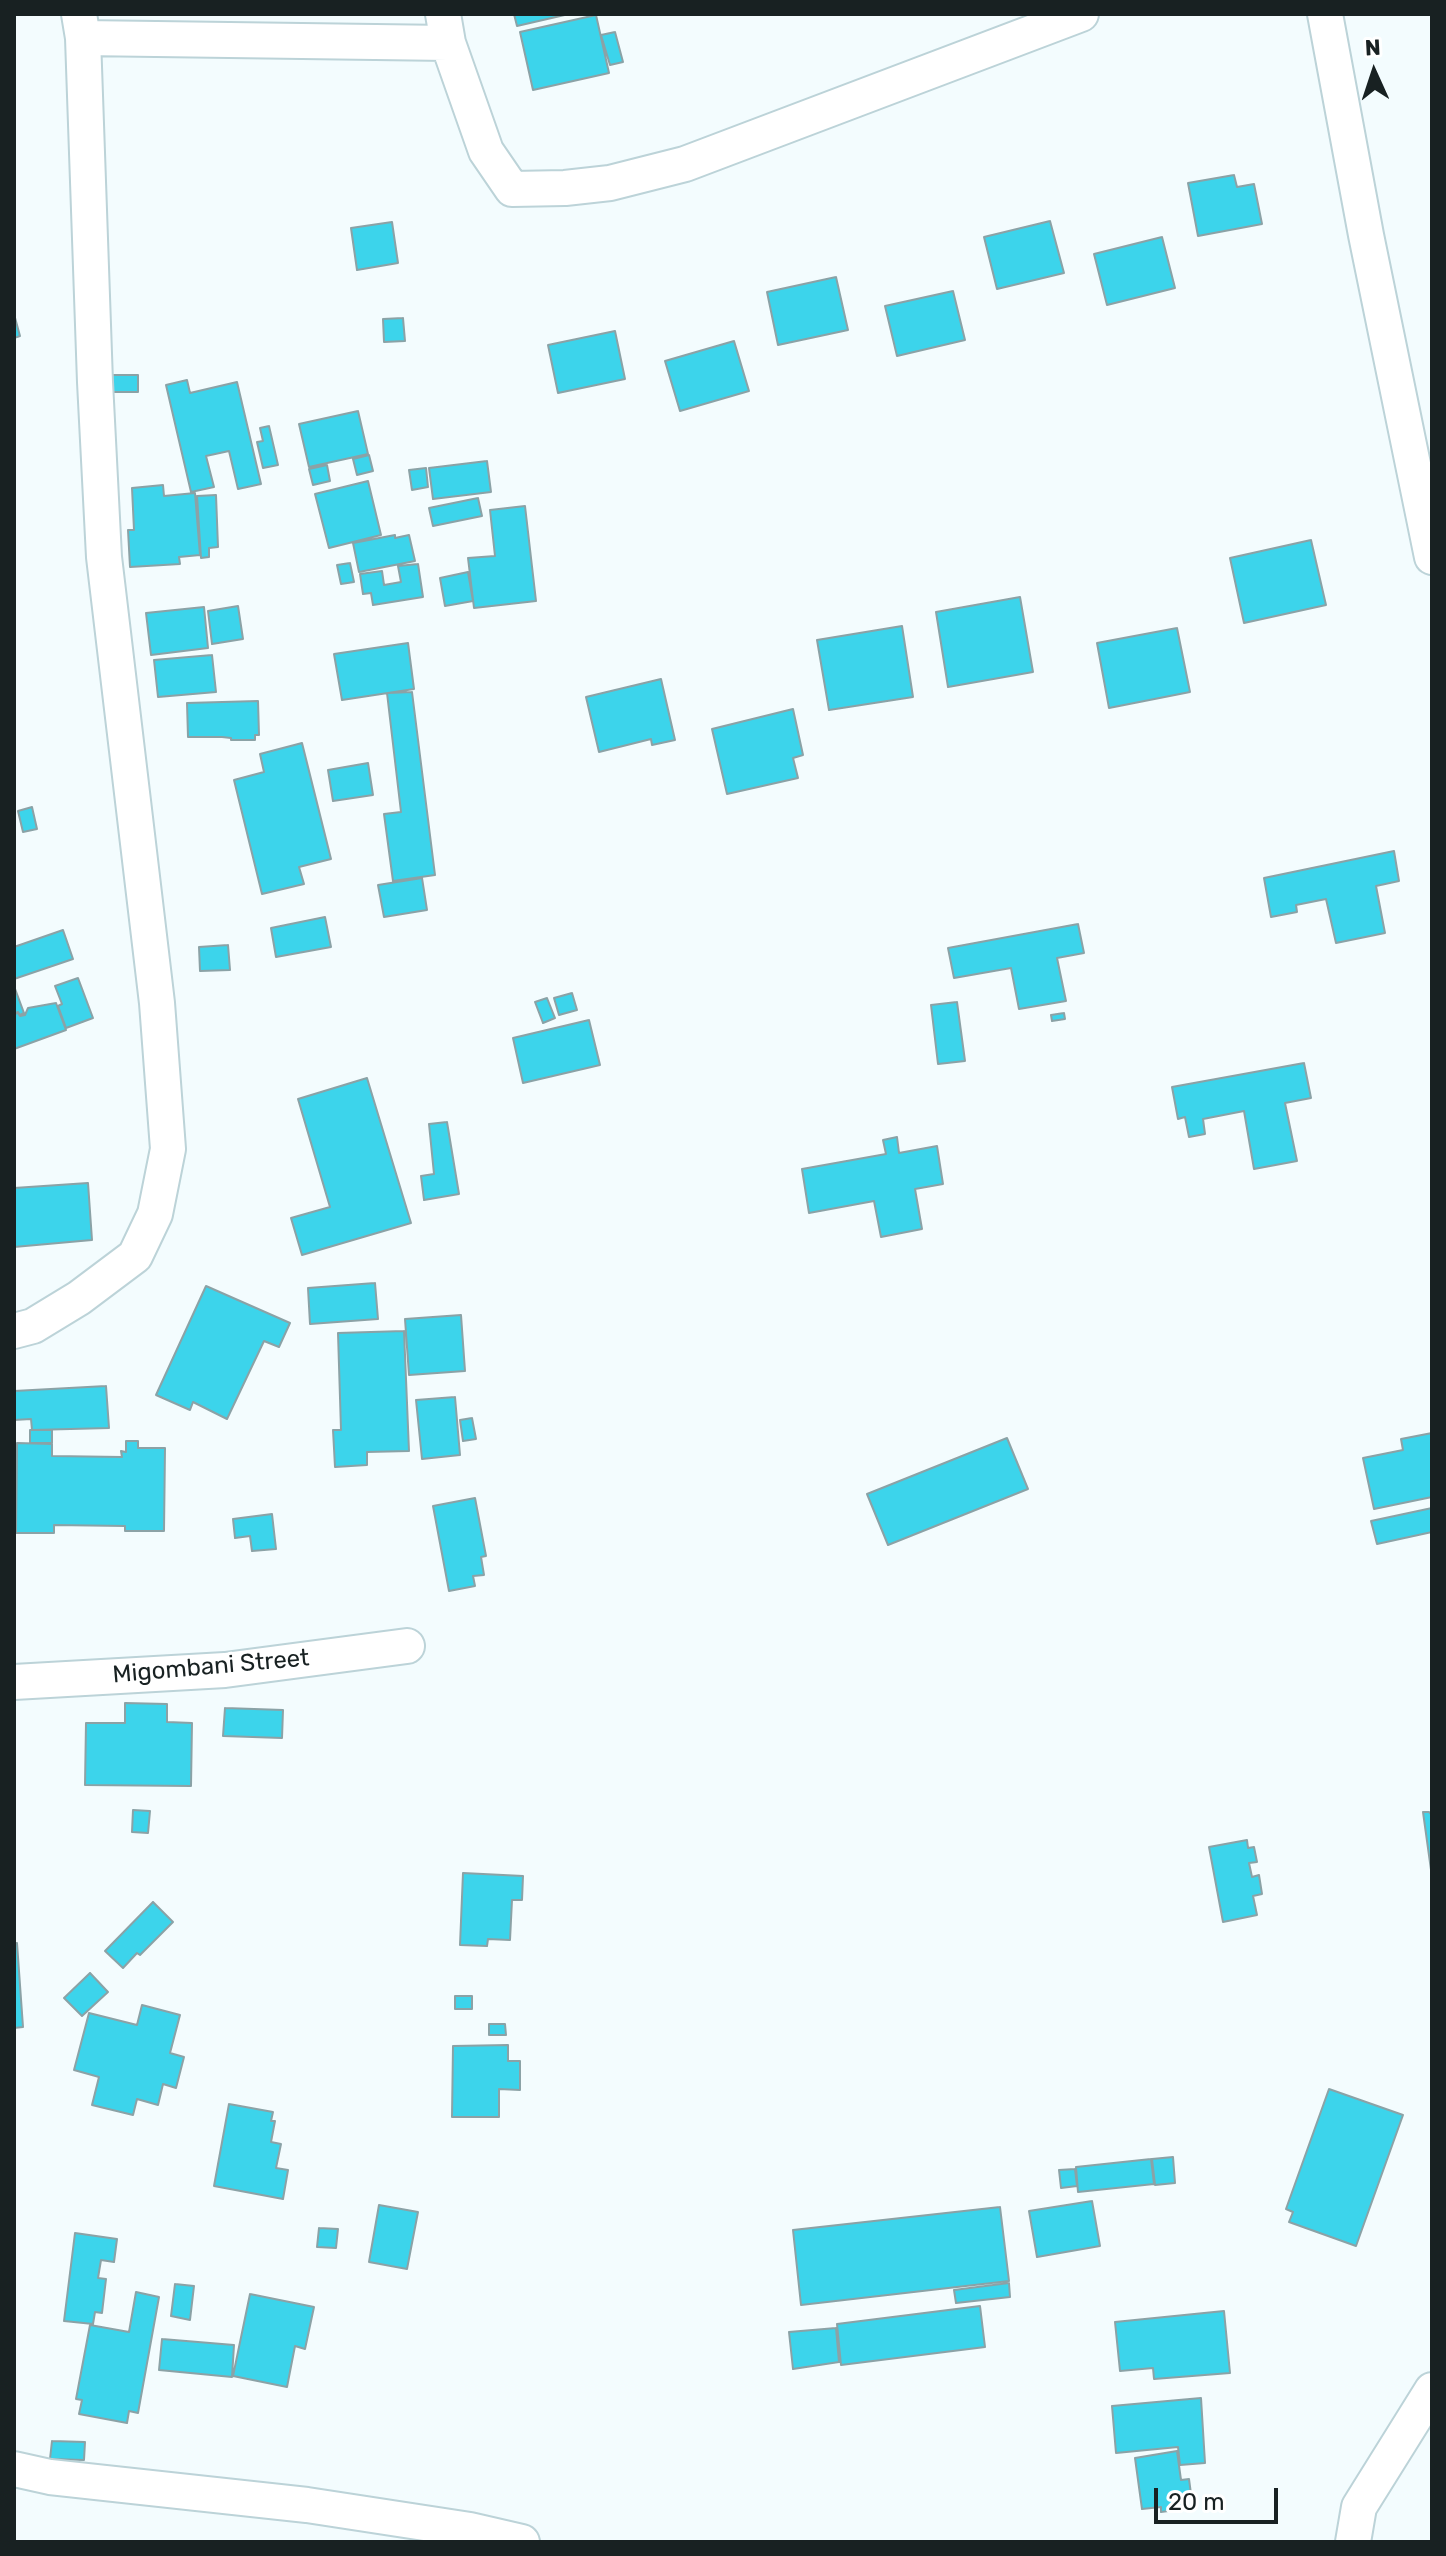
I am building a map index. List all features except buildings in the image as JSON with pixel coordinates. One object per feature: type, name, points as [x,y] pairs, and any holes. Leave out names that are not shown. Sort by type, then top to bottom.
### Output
[{"type":"street","points":[[14,1331],[33,1326],[79,1298],[135,1256],[155,1214],[168,1149],[157,1003],[104,557],[81,26],[446,28],[486,151],[512,189],[610,183],[685,164],[1081,14]]},
{"type":"street","points":[[1325,14],[1366,235],[1432,557]]},
{"type":"street","name":"Migombani Street","points":[[14,1682],[225,1670],[407,1646]]},
{"type":"street","points":[[1353,2542],[1359,2507],[1432,2390]]},
{"type":"street","points":[[14,2469],[50,2477],[307,2505],[470,2530],[522,2542]]}]
